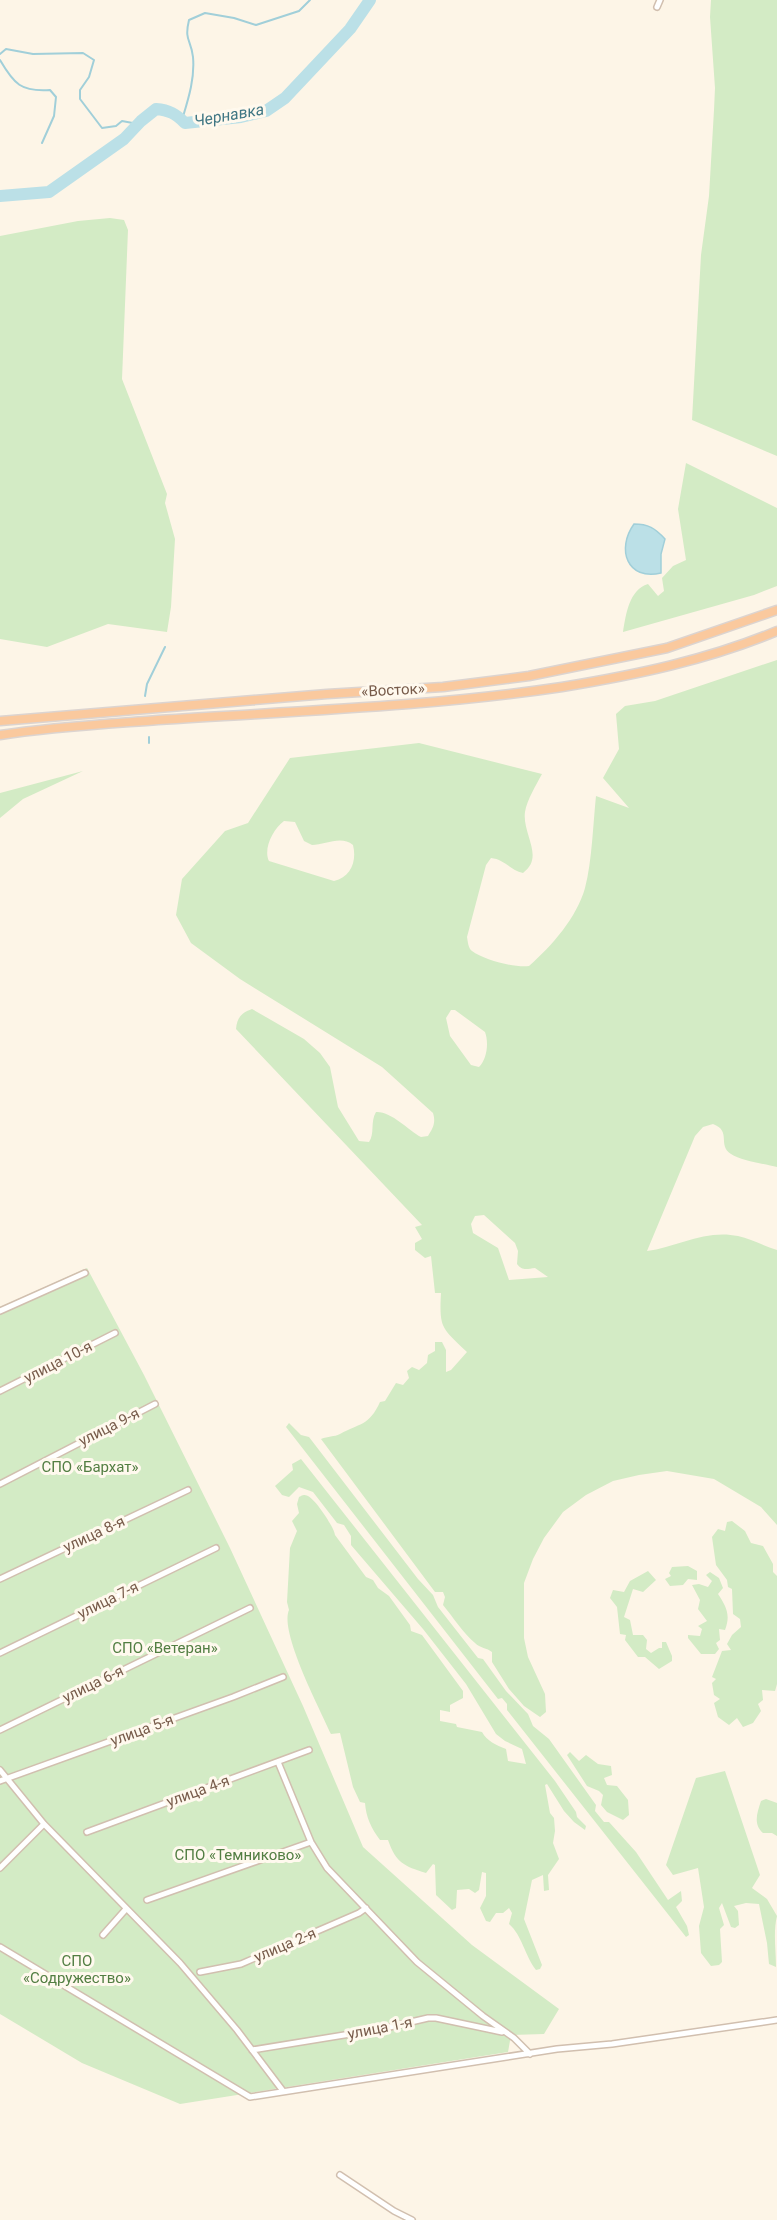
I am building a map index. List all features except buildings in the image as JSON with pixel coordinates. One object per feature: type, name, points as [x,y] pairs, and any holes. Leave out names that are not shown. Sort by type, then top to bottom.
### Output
[{"type":"highway","name":"«Восток»","points":[[0,722],[327,694],[443,687],[529,676],[667,648],[777,610]]},
{"type":"highway","name":"«Восток»","points":[[0,735],[68,727],[359,708],[513,694],[642,673],[706,656],[777,631]]},
{"type":"street","points":[[657,7],[660,0]]},
{"type":"street","points":[[0,1311],[85,1273]]},
{"type":"street","name":"улица 10-я","points":[[0,1391],[115,1333]]},
{"type":"street","name":"улица 9-я","points":[[0,1484],[155,1404]]},
{"type":"street","name":"улица 8-я","points":[[0,1579],[188,1490]]},
{"type":"street","name":"улица 7-я","points":[[0,1653],[216,1548]]},
{"type":"street","name":"улица 6-я","points":[[0,1730],[250,1608]]},
{"type":"street","name":"улица 5-я","points":[[0,1781],[283,1677]]},
{"type":"street","name":"улица 4-я","points":[[87,1832],[309,1750]]},
{"type":"street","points":[[278,1762],[311,1842],[327,1868],[426,1969],[530,2054]]},
{"type":"street","points":[[0,1770],[44,1824],[180,1963],[283,2091]]},
{"type":"street","points":[[0,1868],[44,1824]]},
{"type":"street","points":[[147,1900],[311,1842]]},
{"type":"street","name":"улица 2-я","points":[[200,1972],[241,1964],[366,1908]]},
{"type":"street","points":[[104,1935],[126,1909]]},
{"type":"street","points":[[0,1947],[250,2097],[565,2048],[612,2044],[777,2020]]},
{"type":"street","name":"улица 1-я","points":[[252,2050],[381,2029],[428,2018],[507,2033]]},
{"type":"street","points":[[340,2175],[394,2211],[412,2220]]},
{"type":"green space","points":[[711,0],[777,0],[777,456],[692,420],[701,255],[709,196],[715,88]]},
{"type":"green space","points":[[110,218],[124,220],[128,230],[122,379],[167,494],[165,503],[175,539],[171,607],[167,632],[108,624],[47,647],[0,639],[0,236],[78,221]]},
{"type":"green space","points":[[686,463],[777,508],[777,586],[754,595],[623,632],[630,604],[636,592],[648,584],[658,596],[664,591],[662,578],[673,566],[686,560],[678,509]]},
{"type":"green space","points":[[777,660],[777,1167],[731,1154],[725,1146],[722,1130],[719,1127],[713,1124],[703,1127],[695,1136],[647,1251],[703,1237],[726,1234],[743,1237],[777,1250],[777,1525],[761,1507],[714,1479],[667,1471],[613,1481],[586,1495],[563,1512],[544,1538],[524,1583],[524,1638],[528,1657],[545,1694],[546,1712],[540,1717],[524,1706],[509,1689],[492,1662],[492,1652],[477,1645],[458,1625],[443,1605],[445,1597],[443,1592],[435,1592],[321,1439],[338,1435],[368,1420],[380,1402],[385,1401],[396,1383],[403,1385],[409,1378],[407,1371],[412,1367],[419,1370],[427,1363],[428,1355],[435,1351],[435,1342],[442,1342],[446,1350],[446,1372],[451,1370],[467,1352],[444,1327],[441,1314],[441,1293],[435,1293],[431,1256],[425,1258],[415,1250],[415,1243],[422,1239],[415,1227],[422,1225],[236,1029],[237,1022],[242,1014],[252,1009],[304,1039],[320,1053],[330,1067],[338,1107],[359,1141],[369,1142],[376,1112],[388,1114],[421,1137],[428,1136],[431,1130],[434,1123],[433,1113],[382,1067],[240,979],[191,943],[176,915],[182,879],[225,831],[248,823],[290,758],[419,743],[542,774],[525,812],[533,852],[529,867],[523,873],[514,870],[500,860],[491,858],[486,865],[467,937],[468,945],[477,954],[508,965],[529,966],[563,930],[581,899],[589,866],[596,796],[629,808],[603,778],[619,749],[616,714],[625,706],[655,701]],"holes":[[[284,821],[295,822],[304,841],[312,845],[338,841],[353,845],[354,857],[349,872],[334,881],[269,861],[268,845],[276,829]],[[451,1010],[455,1010],[485,1032],[486,1051],[479,1067],[471,1065],[450,1036],[446,1018]],[[484,1215],[515,1243],[518,1251],[517,1264],[521,1268],[535,1268],[548,1277],[509,1280],[498,1248],[473,1233],[471,1224],[475,1216]]]},
{"type":"green space","points":[[83,771],[23,799],[0,818],[0,793]]},
{"type":"green space","points":[[87,1268],[144,1375],[230,1548],[303,1706],[363,1847],[472,1945],[559,2009],[544,2034],[511,2035],[508,2052],[180,2104],[82,2063],[0,2014],[0,1307]]},
{"type":"green space","points":[[289,1423],[301,1435],[309,1437],[418,1579],[433,1595],[438,1607],[478,1658],[483,1659],[506,1691],[528,1714],[533,1726],[549,1739],[596,1805],[595,1811],[604,1822],[609,1822],[636,1852],[668,1900],[681,1891],[682,1901],[676,1907],[687,1926],[689,1935],[686,1937],[507,1710],[507,1704],[502,1698],[498,1699],[286,1427]]},
{"type":"green space","points":[[301,1459],[555,1781],[577,1817],[586,1826],[585,1830],[574,1822],[547,1784],[545,1785],[550,1813],[554,1818],[553,1843],[559,1859],[548,1875],[549,1890],[544,1891],[543,1875],[532,1880],[524,1919],[542,1965],[540,1969],[536,1970],[517,1934],[509,1924],[512,1913],[509,1908],[503,1913],[496,1913],[490,1922],[486,1921],[480,1908],[486,1896],[486,1873],[482,1872],[479,1890],[475,1893],[469,1889],[457,1890],[456,1908],[452,1910],[436,1895],[435,1865],[433,1864],[426,1873],[406,1866],[394,1854],[388,1840],[380,1840],[366,1813],[365,1803],[360,1802],[353,1787],[340,1733],[331,1734],[302,1672],[290,1635],[287,1602],[290,1548],[297,1531],[292,1521],[299,1513],[297,1504],[302,1495],[308,1496],[315,1503],[366,1577],[373,1580],[378,1588],[389,1596],[410,1625],[411,1631],[422,1635],[463,1691],[463,1698],[450,1705],[450,1712],[440,1710],[440,1721],[482,1732],[489,1740],[506,1749],[508,1761],[526,1764],[522,1749],[496,1734],[466,1684],[423,1629],[351,1545],[351,1536],[344,1525],[337,1523],[313,1492],[299,1487],[289,1497],[282,1495],[275,1486],[293,1470],[292,1464]]},
{"type":"green space","points":[[732,1521],[745,1531],[751,1543],[763,1546],[773,1564],[773,1572],[777,1576],[777,1684],[775,1691],[762,1690],[763,1700],[758,1704],[761,1711],[753,1723],[743,1727],[737,1718],[729,1725],[718,1717],[714,1703],[720,1699],[714,1695],[712,1683],[716,1679],[712,1677],[722,1651],[731,1650],[727,1644],[732,1635],[741,1627],[740,1619],[733,1614],[732,1589],[728,1587],[727,1580],[716,1565],[712,1537],[718,1529],[725,1531],[727,1522]]},
{"type":"green space","points":[[688,1566],[697,1571],[697,1580],[688,1579],[683,1585],[670,1586],[665,1579],[671,1576],[669,1573],[672,1567]]},
{"type":"green space","points":[[648,1571],[656,1580],[643,1592],[633,1589],[624,1617],[630,1620],[633,1635],[643,1635],[647,1640],[646,1649],[651,1653],[662,1648],[662,1642],[666,1642],[672,1661],[659,1669],[645,1657],[638,1657],[625,1640],[626,1635],[620,1634],[617,1607],[610,1598],[613,1590],[624,1592],[630,1581]]},
{"type":"green space","points":[[710,1572],[719,1578],[723,1588],[718,1594],[725,1607],[728,1620],[725,1630],[719,1629],[720,1640],[716,1643],[719,1649],[715,1654],[701,1654],[688,1638],[688,1635],[700,1636],[702,1629],[698,1626],[707,1621],[698,1609],[700,1600],[692,1585],[699,1584],[708,1587],[712,1581],[706,1575]]},
{"type":"green space","points":[[570,1752],[579,1761],[586,1755],[598,1764],[611,1766],[612,1775],[604,1778],[607,1785],[617,1786],[628,1800],[629,1815],[623,1820],[607,1812],[601,1805],[603,1795],[587,1786],[567,1755]]},
{"type":"green space","points":[[725,1771],[760,1875],[752,1888],[767,1899],[777,1916],[776,1967],[769,1964],[759,1904],[746,1903],[734,1906],[738,1911],[739,1925],[735,1928],[731,1927],[722,1903],[719,1908],[724,1925],[720,1929],[722,1962],[711,1966],[701,1953],[699,1926],[704,1907],[698,1868],[673,1875],[666,1865],[696,1778]]},
{"type":"green space","points":[[766,1799],[777,1803],[777,1836],[772,1833],[763,1833],[758,1826],[758,1810],[761,1801]]},
{"type":"water","points":[[634,524],[651,527],[665,539],[661,554],[661,573],[640,572],[628,561],[626,543]]},
{"type":"waterway","points":[[182,120],[193,73],[193,57],[187,32],[189,20],[205,13],[256,25],[299,11],[310,0]]},
{"type":"waterway","name":"Чернавка","points":[[0,196],[49,192],[124,139],[156,109],[172,113],[185,123],[241,117],[266,111],[285,98],[350,29],[370,0]]},
{"type":"waterway","points":[[0,54],[6,49],[33,54],[83,53],[94,60],[89,77],[80,90],[80,99],[102,128],[116,126],[122,121],[138,124]]},
{"type":"waterway","points":[[0,60],[19,85],[32,90],[50,90],[56,97],[54,116],[42,143]]},
{"type":"waterway","points":[[145,696],[147,684],[165,647]]},
{"type":"waterway","points":[[149,737],[149,743]]},
{"type":"park label","name":"СПО «Бархат»","points":[[90,1467]]},
{"type":"park label","name":"СПО «Ветеран»","points":[[165,1648]]},
{"type":"park label","name":"СПО «Темниково»","points":[[238,1855]]},
{"type":"park label","name":"СПО «Содружество»","points":[[77,1970]]}]
